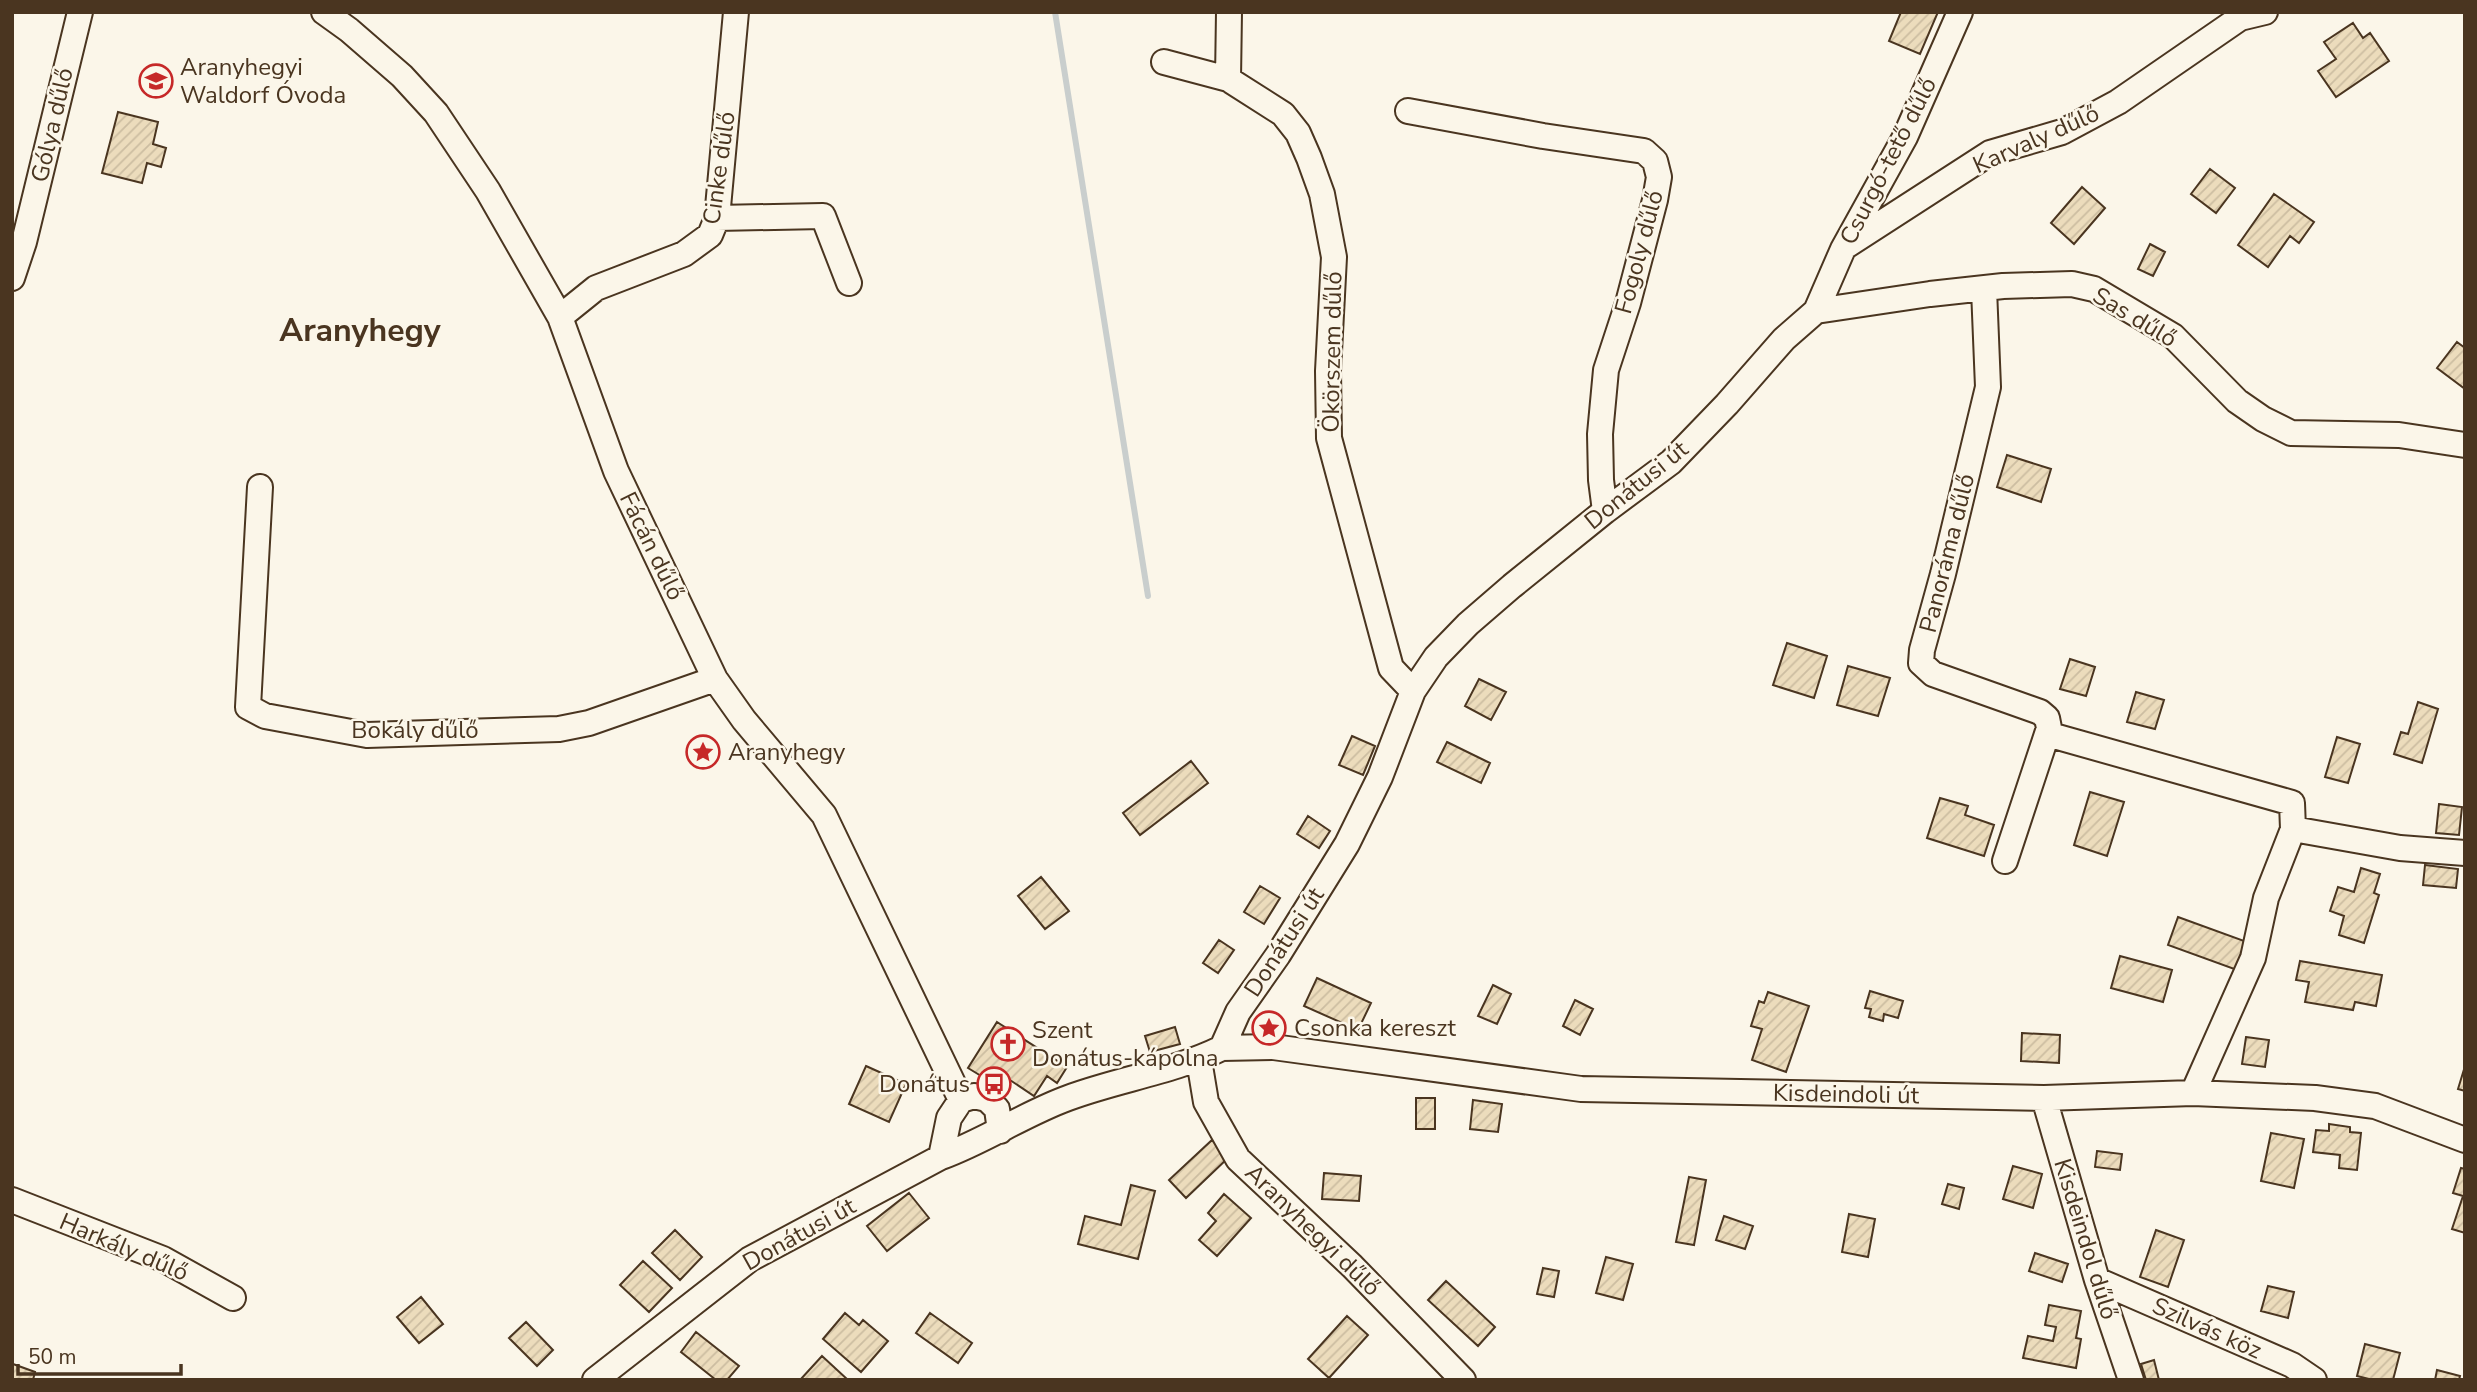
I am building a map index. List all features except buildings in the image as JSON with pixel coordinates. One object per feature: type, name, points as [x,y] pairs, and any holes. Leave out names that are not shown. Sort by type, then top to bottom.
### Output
[{"type":"street","name":"Gólya dűlő","points":[[12,278],[24,242],[79,12]]},
{"type":"street","name":"Fácán dűlő","points":[[324,12],[402,76],[436,113],[488,191],[560,317],[616,471],[715,679],[744,720],[824,815],[961,1100]]},
{"type":"street","name":"Cinke dűlő","points":[[560,317],[596,288],[684,254],[710,235],[717,218],[736,12]]},
{"type":"street","points":[[1228,79],[1229,12]]},
{"type":"street","name":"Csurgó-tető dűlő","points":[[1816,311],[1843,249],[1905,137],[1960,12]]},
{"type":"street","name":"Karvaly dűlő","points":[[1843,249],[1990,153],[2062,132],[2118,102],[2240,18],[2265,12]]},
{"type":"street","name":"Ökörszem dűlő","points":[[1164,62],[1228,79],[1283,114],[1298,133],[1322,194],[1334,257],[1328,371],[1329,438],[1391,668],[1413,691]]},
{"type":"street","name":"Fogoly dűlő","points":[[1408,111],[1644,151],[1655,161],[1659,177],[1655,200],[1628,303],[1606,370],[1600,434],[1605,511]]},
{"type":"street","points":[[717,218],[823,216],[849,284]]},
{"type":"street","name":"Sas dűlő","points":[[1816,311],[2003,286],[2072,284],[2094,289],[2173,336],[2237,401],[2263,419],[2291,433],[2399,435],[2465,445]]},
{"type":"street","name":"Panoráma dűlő","points":[[1984,289],[1988,387],[1935,607],[1922,649],[1921,663],[1934,674],[2040,712],[2047,718],[2047,734]]},
{"type":"street","name":"Donátusi út","points":[[595,1380],[750,1258],[941,1157],[975,1144],[1068,1098],[1199,1060],[1222,1048],[1238,1012],[1278,955],[1347,844],[1380,777],[1413,691],[1436,657],[1468,624],[1605,511],[1671,462],[1784,339],[1816,311]]},
{"type":"street","name":"Bokály dűlő","points":[[260,487],[248,707],[265,716],[367,735],[559,729],[589,723],[715,679]]},
{"type":"street","points":[[2005,861],[2047,734],[2292,803],[2293,829],[2266,898],[2253,958],[2193,1093]]},
{"type":"street","points":[[2293,829],[2400,848],[2465,853]]},
{"type":"street","name":"Kisdeindoli út","points":[[1222,1048],[1273,1047],[1581,1089],[2044,1098],[2193,1093],[2315,1098],[2375,1106],[2465,1140]]},
{"type":"street","name":"Aranyhegyi dűlő","points":[[1199,1060],[1206,1102],[1238,1158],[1352,1266],[1463,1380]]},
{"type":"street","points":[[941,1157],[949,1118],[961,1100],[974,1096],[987,1098],[997,1109],[1000,1130]]},
{"type":"street","name":"Kisdeindol dűlő","points":[[2044,1098],[2097,1280],[2131,1380]]},
{"type":"street","name":"Harkály dűlő","points":[[12,1200],[163,1259],[233,1298]]},
{"type":"street","name":"Szilvás köz","points":[[2097,1280],[2292,1365],[2314,1380]]},
{"type":"waterway","points":[[1055,12],[1148,596]]},
{"type":"place","name":"Aranyhegyi Waldorf Óvoda","points":[[156,81]]},
{"type":"place","name":"Aranyhegy","points":[[703,752]]},
{"type":"place","name":"Csonka kereszt","points":[[1269,1028]]},
{"type":"place","name":"Szent Donátus-kápolna","points":[[1008,1044]]},
{"type":"place","name":"Donátus","points":[[994,1084]]},
{"type":"district","name":"Aranyhegy","points":[[360,330]]}]
